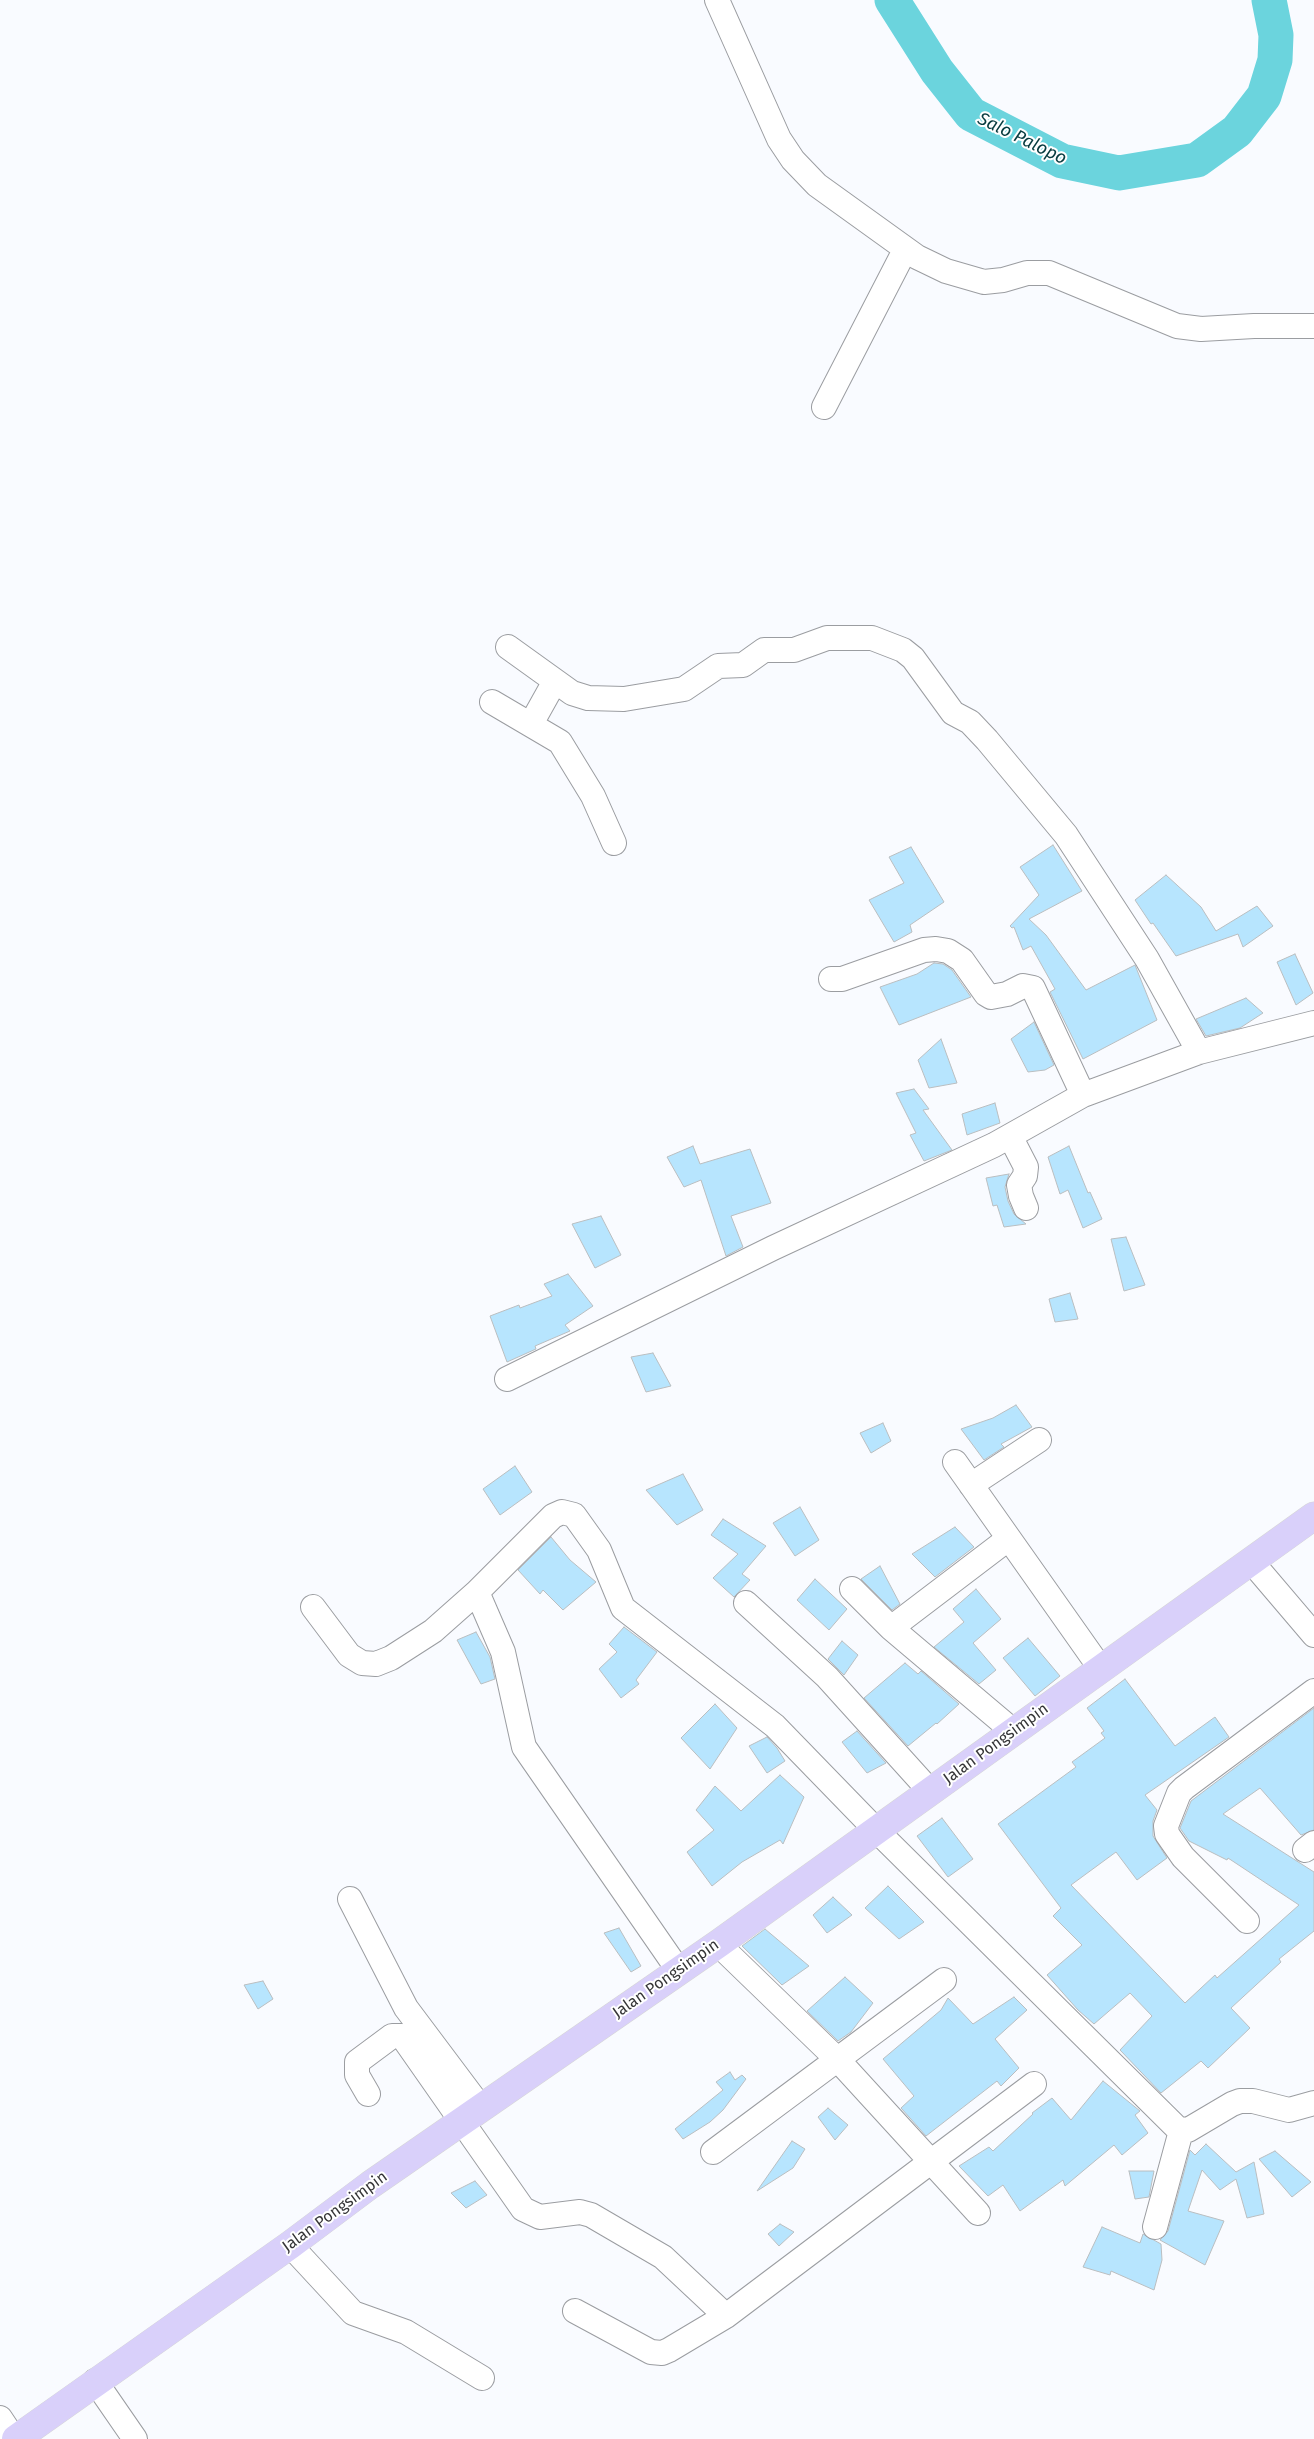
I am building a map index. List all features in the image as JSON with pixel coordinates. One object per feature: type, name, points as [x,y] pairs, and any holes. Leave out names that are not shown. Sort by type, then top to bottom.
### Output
[{"type":"main road","name":"Jalan Pongsimpin","points":[[15,2439],[290,2245],[370,2185],[718,1944],[1314,1516]]},
{"type":"street","points":[[717,0],[785,150],[800,168],[818,184],[905,250],[940,269],[984,282],[1003,280],[1027,273],[1049,273],[1177,326],[1201,329],[1254,326],[1314,328]]},
{"type":"street","points":[[824,408],[905,250]]},
{"type":"street","points":[[508,647],[572,693],[588,698],[624,699],[684,689],[718,666],[743,665],[757,653],[764,650],[794,650],[827,638],[872,638],[903,650],[913,658],[953,713],[970,722],[987,740],[1066,835],[1147,959],[1199,1052]]},
{"type":"street","points":[[531,724],[555,681]]},
{"type":"street","points":[[492,702],[560,742],[593,796],[614,843]]},
{"type":"street","points":[[831,979],[842,979],[924,950],[936,949],[948,951],[962,960],[986,994],[991,997],[1007,994],[1023,986],[1033,988],[1083,1095]]},
{"type":"street","points":[[507,1379],[773,1248],[1010,1136],[1083,1095],[1199,1052],[1314,1023]]},
{"type":"street","points":[[1010,1136],[1026,1167],[1025,1176],[1019,1185],[1020,1196],[1026,1208]]},
{"type":"street","points":[[970,1485],[1039,1440]]},
{"type":"street","points":[[955,1462],[1101,1669]]},
{"type":"street","points":[[313,1607],[349,1655],[362,1663],[376,1664],[391,1658],[433,1631],[477,1592],[552,1516],[562,1512],[574,1515],[599,1550],[623,1608],[775,1726],[876,1830],[1181,2131]]},
{"type":"street","points":[[892,1628],[1008,1539]]},
{"type":"street","points":[[1251,1561],[1314,1635]]},
{"type":"street","points":[[852,1589],[892,1628],[1013,1732]]},
{"type":"street","points":[[477,1592],[503,1652],[524,1747],[678,1971]]},
{"type":"street","points":[[746,1603],[827,1677],[930,1791]]},
{"type":"street","points":[[1247,1921],[1182,1857],[1168,1834],[1166,1826],[1177,1797],[1184,1788],[1314,1691]]},
{"type":"street","points":[[350,1899],[406,2008],[471,2115],[525,2210],[540,2217],[580,2212],[591,2214],[662,2257],[726,2316]]},
{"type":"street","points":[[718,1944],[838,2060],[978,2212]]},
{"type":"street","points":[[712,2152],[944,1980]]},
{"type":"street","points":[[368,2094],[357,2075],[357,2062],[392,2036],[400,2036],[405,2038],[471,2115]]},
{"type":"street","points":[[575,2311],[657,2354],[669,2350],[726,2316],[867,2211],[930,2160],[1034,2084]]},
{"type":"street","points":[[1181,2131],[1188,2130],[1236,2102],[1253,2101],[1289,2110],[1314,2103]]},
{"type":"street","points":[[1155,2227],[1181,2131]]},
{"type":"street","points":[[290,2245],[353,2313],[406,2332],[482,2378]]},
{"type":"street","points":[[95,2382],[135,2439]]},
{"type":"street","points":[[0,2418],[15,2439]]},
{"type":"building","points":[[1053,845],[1082,891],[1029,919],[1046,935],[1086,990],[1135,965],[1157,1020],[1083,1059],[1050,992],[1055,989],[1031,946],[1023,950],[1014,927],[1010,926],[1039,895],[1020,867]]},
{"type":"building","points":[[911,847],[944,902],[910,925],[912,932],[894,942],[869,900],[904,883],[889,857]]},
{"type":"building","points":[[1166,875],[1201,907],[1216,931],[1257,906],[1273,926],[1243,947],[1238,934],[1176,956],[1135,900]]},
{"type":"building","points":[[1295,954],[1313,993],[1296,1005],[1277,962]]},
{"type":"building","points":[[934,963],[943,964],[952,970],[971,997],[899,1025],[880,987],[917,974]]},
{"type":"building","points":[[1246,998],[1263,1013],[1240,1028],[1206,1036],[1196,1019]]},
{"type":"building","points":[[1034,1022],[1054,1065],[1045,1070],[1028,1072],[1011,1039]]},
{"type":"building","points":[[941,1039],[957,1083],[929,1088],[918,1060]]},
{"type":"building","points":[[914,1089],[929,1109],[923,1110],[952,1150],[924,1161],[910,1135],[916,1133],[896,1093]]},
{"type":"building","points":[[995,1103],[1000,1123],[967,1135],[962,1114]]},
{"type":"building","points":[[693,1146],[700,1164],[750,1149],[771,1203],[731,1216],[743,1247],[726,1256],[701,1180],[684,1187],[667,1157]]},
{"type":"building","points":[[1069,1146],[1088,1193],[1090,1192],[1102,1219],[1083,1228],[1068,1190],[1060,1194],[1048,1157]]},
{"type":"building","points":[[1009,1174],[1005,1187],[1008,1201],[1014,1214],[1026,1224],[1004,1227],[997,1205],[993,1206],[986,1178]]},
{"type":"building","points":[[601,1216],[621,1255],[595,1268],[572,1224]]},
{"type":"building","points":[[1126,1237],[1145,1285],[1124,1291],[1111,1239]]},
{"type":"building","points":[[568,1274],[593,1306],[565,1325],[570,1331],[535,1346],[536,1349],[507,1362],[490,1316],[519,1305],[520,1308],[552,1296],[544,1284]]},
{"type":"building","points":[[1070,1293],[1078,1319],[1055,1322],[1049,1299]]},
{"type":"building","points":[[653,1353],[671,1386],[646,1392],[631,1357]]},
{"type":"building","points":[[1016,1405],[1032,1427],[1001,1444],[1004,1447],[984,1460],[961,1429],[993,1418]]},
{"type":"building","points":[[883,1423],[891,1441],[871,1453],[860,1433]]},
{"type":"building","points":[[515,1466],[532,1492],[500,1515],[483,1489]]},
{"type":"building","points":[[683,1474],[703,1510],[677,1525],[646,1490]]},
{"type":"building","points":[[800,1507],[819,1540],[795,1556],[773,1523]]},
{"type":"building","points":[[723,1519],[766,1546],[742,1574],[750,1580],[734,1597],[713,1578],[738,1554],[711,1535]]},
{"type":"building","points":[[955,1527],[974,1547],[935,1577],[912,1554]]},
{"type":"building","points":[[551,1537],[570,1560],[596,1582],[563,1610],[543,1590],[540,1594],[518,1570]]},
{"type":"building","points":[[880,1566],[900,1604],[892,1610],[861,1579]]},
{"type":"building","points":[[815,1579],[847,1609],[829,1630],[797,1600]]},
{"type":"building","points":[[976,1589],[1001,1619],[973,1643],[996,1670],[979,1684],[934,1647],[964,1622],[953,1609]]},
{"type":"building","points":[[624,1627],[657,1652],[636,1680],[639,1684],[621,1698],[599,1669],[617,1652],[609,1644]]},
{"type":"building","points":[[476,1632],[490,1657],[495,1679],[481,1684],[457,1640]]},
{"type":"building","points":[[1028,1638],[1060,1676],[1035,1696],[1003,1658]]},
{"type":"building","points":[[842,1641],[858,1655],[844,1675],[828,1659]]},
{"type":"building","points":[[905,1663],[918,1674],[921,1671],[959,1704],[908,1746],[864,1698]]},
{"type":"building","points":[[1125,1679],[1175,1746],[1215,1717],[1229,1737],[1145,1795],[1157,1810],[1153,1821],[1153,1836],[1167,1858],[1137,1880],[1116,1852],[1071,1885],[1185,2003],[1215,1975],[1217,1978],[1299,1905],[1228,1858],[1227,1860],[1189,1841],[1180,1828],[1191,1801],[1314,1708],[1314,1830],[1301,1835],[1260,1788],[1223,1814],[1314,1872],[1314,1931],[1279,1959],[1281,1962],[1231,2008],[1250,2028],[1208,2068],[1201,2061],[1161,2093],[1120,2050],[1152,2016],[1130,1993],[1094,2024],[1078,2010],[1047,1975],[1082,1945],[1053,1916],[1061,1908],[998,1824],[1076,1767],[1072,1762],[1105,1738],[1101,1733],[1104,1731],[1087,1708]]},
{"type":"building","points":[[715,1704],[737,1728],[710,1769],[681,1738]]},
{"type":"building","points":[[857,1731],[886,1763],[867,1773],[842,1742]]},
{"type":"building","points":[[767,1737],[785,1761],[767,1773],[749,1746]]},
{"type":"building","points":[[780,1775],[804,1797],[783,1844],[780,1840],[742,1862],[712,1886],[687,1852],[714,1830],[696,1810],[715,1786],[741,1811]]},
{"type":"building","points":[[942,1818],[973,1859],[948,1877],[917,1836]]},
{"type":"building","points":[[888,1886],[924,1922],[899,1939],[865,1908]]},
{"type":"building","points":[[833,1897],[852,1915],[827,1933],[813,1915]]},
{"type":"building","points":[[619,1928],[641,1966],[631,1972],[604,1933]]},
{"type":"building","points":[[765,1929],[809,1966],[782,1985],[742,1946]]},
{"type":"building","points":[[845,1977],[873,2003],[851,2032],[838,2041],[807,2011]]},
{"type":"building","points":[[263,1981],[273,1999],[258,2009],[244,1985]]},
{"type":"building","points":[[1014,1997],[1027,2010],[995,2039],[1019,2068],[1001,2086],[997,2081],[926,2136],[901,2108],[914,2096],[883,2059],[941,2010],[948,1998],[973,2024]]},
{"type":"building","points":[[730,2072],[735,2080],[742,2075],[746,2079],[723,2110],[710,2122],[683,2139],[675,2129],[723,2090],[716,2082]]},
{"type":"building","points":[[1103,2081],[1140,2111],[1135,2115],[1148,2133],[1122,2155],[1114,2145],[1065,2186],[1063,2180],[1020,2211],[1003,2185],[988,2196],[959,2166],[989,2147],[993,2151],[1032,2113],[1052,2098],[1071,2120]]},
{"type":"building","points":[[828,2108],[848,2125],[835,2140],[818,2117]]},
{"type":"building","points":[[792,2141],[805,2149],[793,2168],[757,2191]]},
{"type":"building","points":[[1206,2144],[1236,2172],[1254,2162],[1264,2214],[1247,2218],[1236,2179],[1220,2190],[1202,2170],[1188,2211],[1224,2221],[1205,2265],[1160,2240],[1168,2231],[1190,2150],[1195,2155]]},
{"type":"building","points":[[1275,2151],[1311,2182],[1292,2197],[1259,2159]]},
{"type":"building","points":[[1129,2171],[1154,2171],[1149,2197],[1135,2199]]},
{"type":"building","points":[[475,2181],[487,2195],[466,2208],[451,2193]]},
{"type":"building","points":[[780,2224],[794,2232],[779,2246],[768,2234]]},
{"type":"building","points":[[1102,2227],[1140,2243],[1143,2234],[1161,2244],[1162,2260],[1154,2290],[1111,2271],[1110,2275],[1083,2267]]},
{"type":"waterway","name":"Salo Palopo","points":[[892,0],[937,71],[971,114],[1062,161],[1119,173],[1197,160],[1237,131],[1264,96],[1275,60],[1276,35],[1269,0]]}]
